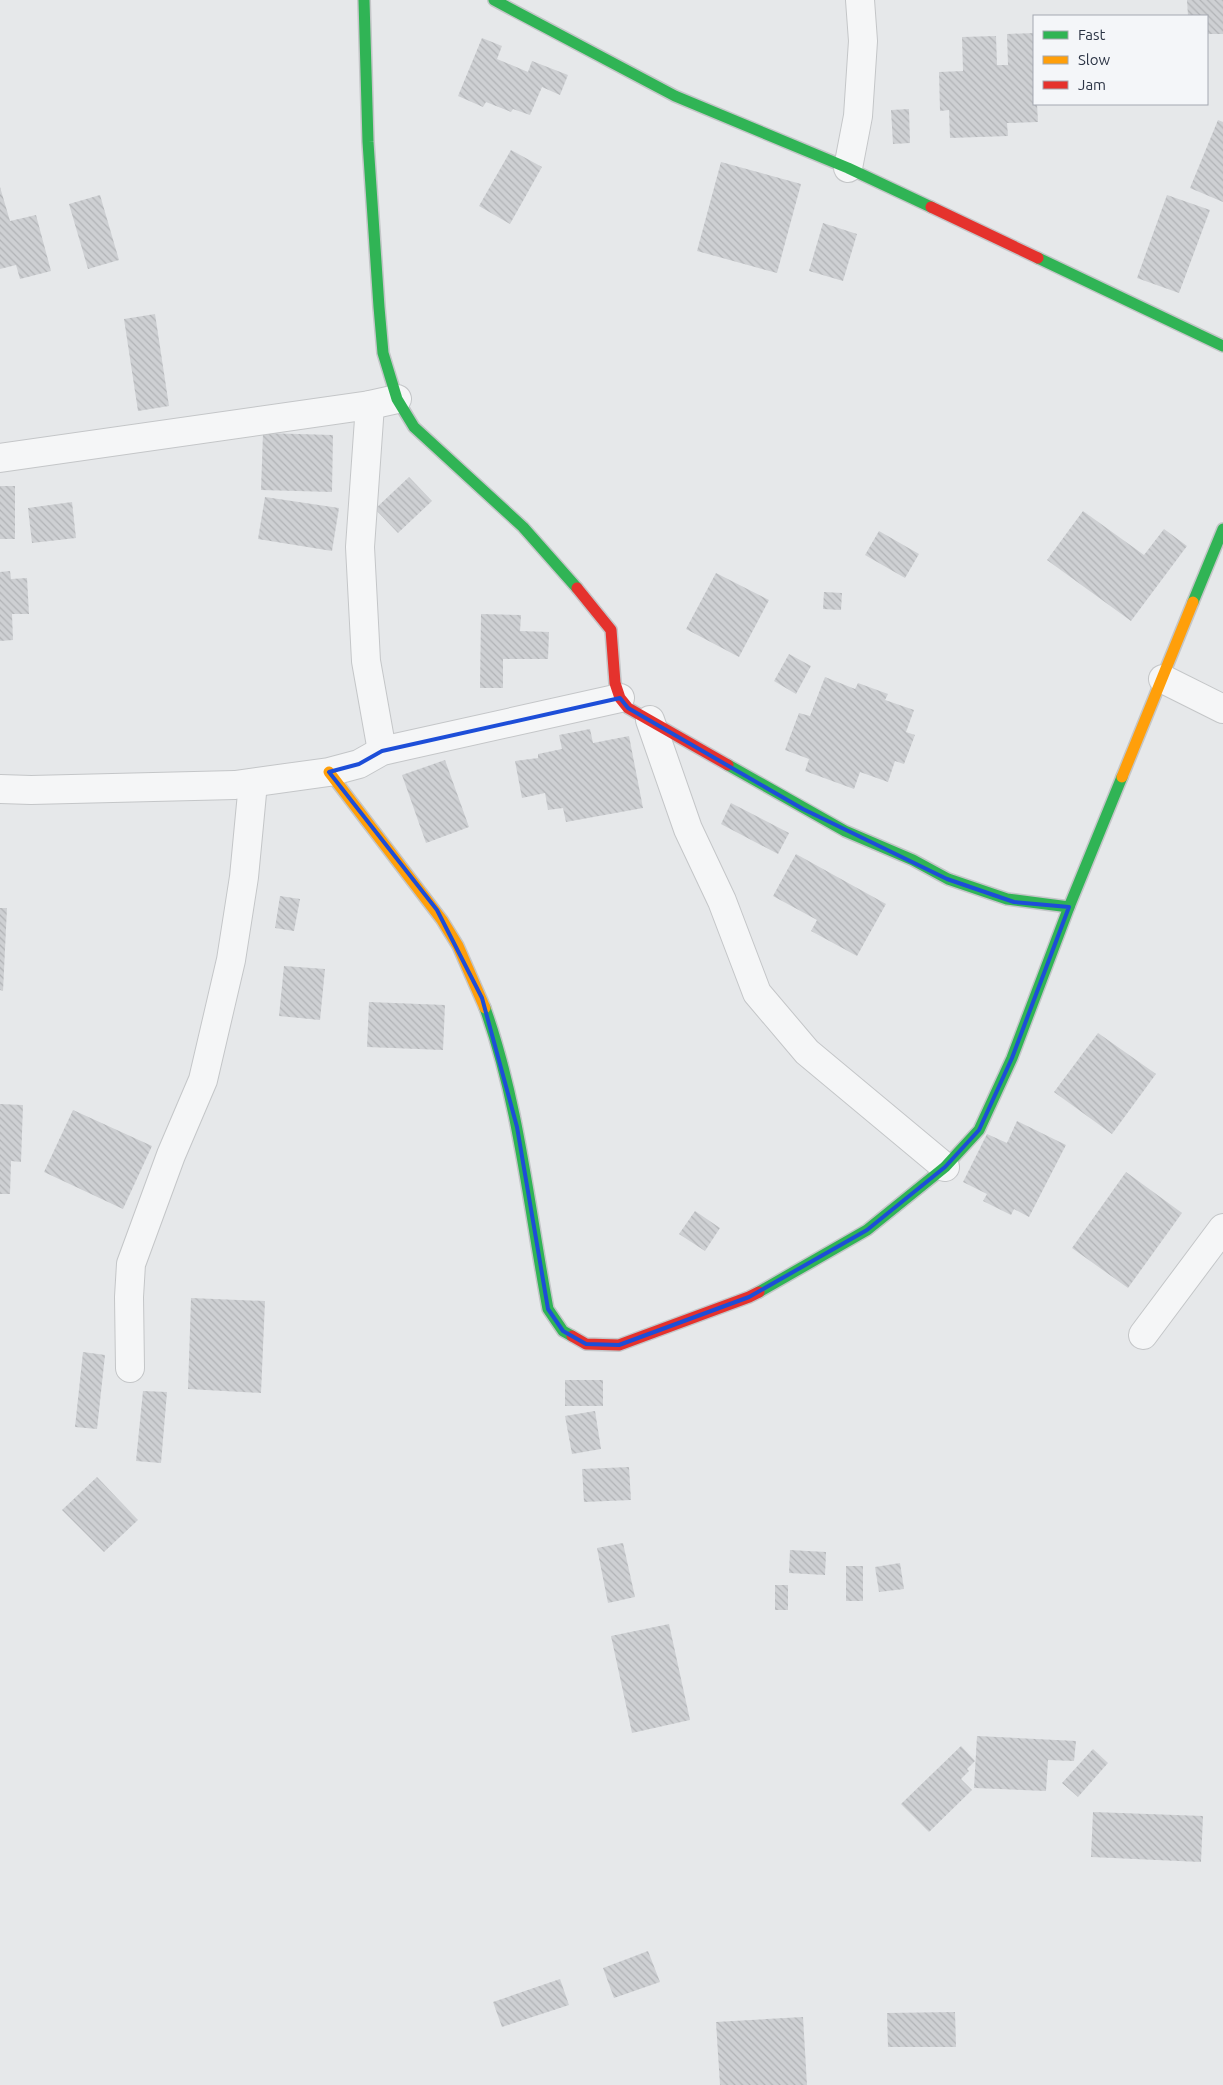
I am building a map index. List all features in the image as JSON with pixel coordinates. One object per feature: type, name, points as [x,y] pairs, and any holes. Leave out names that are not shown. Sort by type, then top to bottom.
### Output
[{"type":"street","points":[[364,0],[368,142],[379,306],[383,353],[397,399],[414,427],[523,527],[597,611],[611,630],[615,683],[620,698],[628,708],[848,833],[908,858],[947,879],[989,895],[1039,906],[1069,907]]},
{"type":"street","points":[[494,0],[675,96],[848,168],[1223,346]]},
{"type":"street","points":[[848,168],[858,116],[863,41],[860,0]]},
{"type":"street","points":[[0,458],[370,405],[397,399]]},
{"type":"street","points":[[370,405],[360,547],[366,661],[382,751]]},
{"type":"street","points":[[329,772],[384,846],[437,910],[458,946],[482,998],[502,1063],[517,1127],[548,1309],[563,1331],[586,1344],[619,1346],[749,1297],[867,1230],[945,1168],[979,1130],[1012,1058],[1069,907],[1223,528]]},
{"type":"street","points":[[1163,679],[1223,709]]},
{"type":"street","points":[[0,789],[60,790],[235,785],[329,772],[359,764],[382,751],[620,698]]},
{"type":"street","points":[[650,720],[688,829],[722,900],[757,993],[807,1052],[945,1168]]},
{"type":"street","points":[[130,1368],[129,1296],[132,1264],[168,1164],[203,1080],[231,960],[244,877],[253,783]]},
{"type":"street","points":[[1143,1336],[1223,1228]]},
{"type":"highlighted area","points":[[620,698],[628,708],[803,809],[947,879],[1014,902],[1069,907],[1012,1058],[979,1130],[945,1167],[867,1230],[749,1297],[619,1345],[586,1344],[563,1331],[548,1309],[517,1127],[482,998],[437,910],[329,772],[359,764],[382,751]]},
{"type":"building","points":[[1187,0],[1223,0],[1223,34],[1208,34],[1208,15],[1188,15]]},
{"type":"building","points":[[1033,33],[1033,105],[1037,105],[1038,122],[1007,123],[1008,136],[950,138],[949,110],[940,111],[939,72],[963,71],[962,37],[996,36],[997,65],[1008,65],[1007,34]]},
{"type":"building","points":[[482,38],[502,46],[497,59],[528,72],[532,61],[568,75],[560,95],[542,87],[530,115],[513,109],[511,112],[486,102],[483,107],[458,96]]},
{"type":"building","points":[[909,109],[910,143],[893,144],[891,110]]},
{"type":"building","points":[[1218,120],[1223,122],[1223,202],[1190,188]]},
{"type":"building","points":[[511,150],[542,167],[510,224],[479,206]]},
{"type":"building","points":[[721,162],[801,184],[777,273],[697,251]]},
{"type":"building","points":[[0,187],[10,221],[36,215],[51,271],[20,279],[16,265],[0,269]]},
{"type":"building","points":[[100,195],[119,260],[88,269],[69,204]]},
{"type":"building","points":[[1167,195],[1210,210],[1179,293],[1137,278]]},
{"type":"building","points":[[823,223],[857,234],[843,281],[809,271]]},
{"type":"building","points":[[155,314],[169,406],[138,411],[124,319]]},
{"type":"building","points":[[263,433],[333,435],[332,492],[261,490]]},
{"type":"building","points":[[409,477],[432,501],[398,533],[375,509]]},
{"type":"building","points":[[0,486],[15,486],[15,539],[0,539]]},
{"type":"building","points":[[265,497],[339,508],[332,551],[258,539]]},
{"type":"building","points":[[72,502],[76,538],[32,543],[28,508]]},
{"type":"building","points":[[1083,511],[1144,555],[1164,529],[1187,546],[1131,621],[1047,560]]},
{"type":"building","points":[[879,531],[919,554],[905,578],[865,555]]},
{"type":"building","points":[[10,571],[11,579],[27,578],[29,614],[12,614],[13,640],[0,641],[0,572]]},
{"type":"building","points":[[716,573],[769,600],[739,657],[686,629]]},
{"type":"building","points":[[824,592],[842,593],[841,610],[823,609]]},
{"type":"building","points":[[481,614],[521,615],[520,631],[549,632],[548,659],[503,659],[503,688],[480,688]]},
{"type":"building","points":[[789,654],[811,666],[796,694],[774,681]]},
{"type":"building","points":[[825,677],[855,689],[858,683],[888,694],[885,700],[914,710],[906,732],[915,735],[904,764],[895,761],[888,782],[860,772],[854,789],[805,771],[809,759],[785,750],[799,713],[810,716]]},
{"type":"building","points":[[590,729],[593,743],[629,736],[643,808],[566,822],[563,808],[548,810],[545,793],[522,798],[515,761],[538,758],[538,754],[562,749],[559,735]]},
{"type":"building","points":[[445,760],[469,827],[426,843],[402,775]]},
{"type":"building","points":[[731,803],[789,833],[778,854],[721,824]]},
{"type":"building","points":[[796,854],[886,904],[857,956],[811,931],[817,920],[773,896]]},
{"type":"building","points":[[280,896],[300,899],[294,931],[275,928]]},
{"type":"building","points":[[0,908],[7,908],[3,991],[0,990]]},
{"type":"building","points":[[284,966],[325,969],[320,1020],[279,1016]]},
{"type":"building","points":[[369,1002],[445,1005],[443,1050],[367,1047]]},
{"type":"building","points":[[1098,1033],[1156,1074],[1112,1134],[1054,1092]]},
{"type":"building","points":[[0,1104],[23,1105],[21,1162],[11,1161],[10,1194],[0,1194]]},
{"type":"building","points":[[73,1110],[152,1146],[123,1209],[44,1172]]},
{"type":"building","points":[[1017,1121],[1066,1145],[1029,1217],[1014,1209],[1011,1215],[983,1201],[987,1194],[963,1182],[987,1134],[1007,1143]]},
{"type":"building","points":[[1126,1172],[1182,1213],[1128,1288],[1072,1248]]},
{"type":"building","points":[[695,1211],[720,1228],[705,1251],[679,1234]]},
{"type":"building","points":[[191,1298],[265,1301],[261,1393],[188,1389]]},
{"type":"building","points":[[83,1352],[105,1355],[97,1429],[75,1427]]},
{"type":"building","points":[[565,1380],[603,1380],[603,1406],[565,1406]]},
{"type":"building","points":[[143,1391],[167,1392],[161,1463],[136,1461]]},
{"type":"building","points":[[595,1411],[601,1449],[572,1454],[565,1416]]},
{"type":"building","points":[[629,1467],[631,1500],[584,1502],[582,1469]]},
{"type":"building","points":[[97,1477],[138,1520],[104,1552],[62,1510]]},
{"type":"building","points":[[623,1543],[635,1597],[608,1603],[597,1548]]},
{"type":"building","points":[[790,1550],[826,1552],[825,1575],[789,1573]]},
{"type":"building","points":[[900,1563],[904,1589],[879,1592],[875,1567]]},
{"type":"building","points":[[846,1566],[863,1566],[863,1601],[846,1601]]},
{"type":"building","points":[[775,1585],[788,1585],[788,1610],[775,1610]]},
{"type":"building","points":[[669,1624],[690,1720],[632,1733],[611,1636]]},
{"type":"building","points":[[977,1736],[1076,1741],[1074,1761],[1048,1760],[1046,1791],[974,1788]]},
{"type":"building","points":[[961,1746],[975,1761],[961,1779],[972,1790],[929,1832],[901,1804]]},
{"type":"building","points":[[1093,1749],[1108,1763],[1078,1797],[1062,1783]]},
{"type":"building","points":[[1093,1812],[1203,1816],[1201,1862],[1091,1857]]},
{"type":"building","points":[[648,1951],[660,1982],[614,1998],[603,1968]]},
{"type":"building","points":[[560,1979],[569,2005],[502,2027],[493,2002]]},
{"type":"building","points":[[955,2012],[956,2047],[888,2047],[887,2013]]},
{"type":"building","points":[[803,2017],[807,2085],[720,2085],[716,2022]]},
{"type":"traffic: fast","points":[[364,0],[368,142],[379,307],[383,353],[397,399],[414,427],[523,527],[577,588]]},
{"type":"traffic: fast","points":[[494,0],[675,96],[848,168],[931,207]]},
{"type":"traffic: fast","points":[[1038,258],[1223,346]]},
{"type":"traffic: fast","points":[[1193,602],[1223,529]]},
{"type":"traffic: fast","points":[[728,765],[845,831],[913,860],[948,879],[1007,899],[1069,907]]},
{"type":"traffic: fast","points":[[759,1292],[867,1230],[945,1167],[979,1130],[1012,1058],[1069,907],[1122,777]]},
{"type":"traffic: fast","points":[[485,1008],[497,1044],[515,1119],[548,1309],[563,1331],[572,1336]]},
{"type":"traffic: slow","points":[[1122,777],[1193,602]]},
{"type":"traffic: slow","points":[[329,772],[442,920],[458,946],[485,1008]]},
{"type":"traffic: jam","points":[[931,207],[1038,258]]},
{"type":"traffic: jam","points":[[577,588],[611,630],[615,683],[620,698],[628,708],[728,765]]},
{"type":"traffic: jam","points":[[572,1336],[586,1344],[619,1345],[759,1292]]}]
